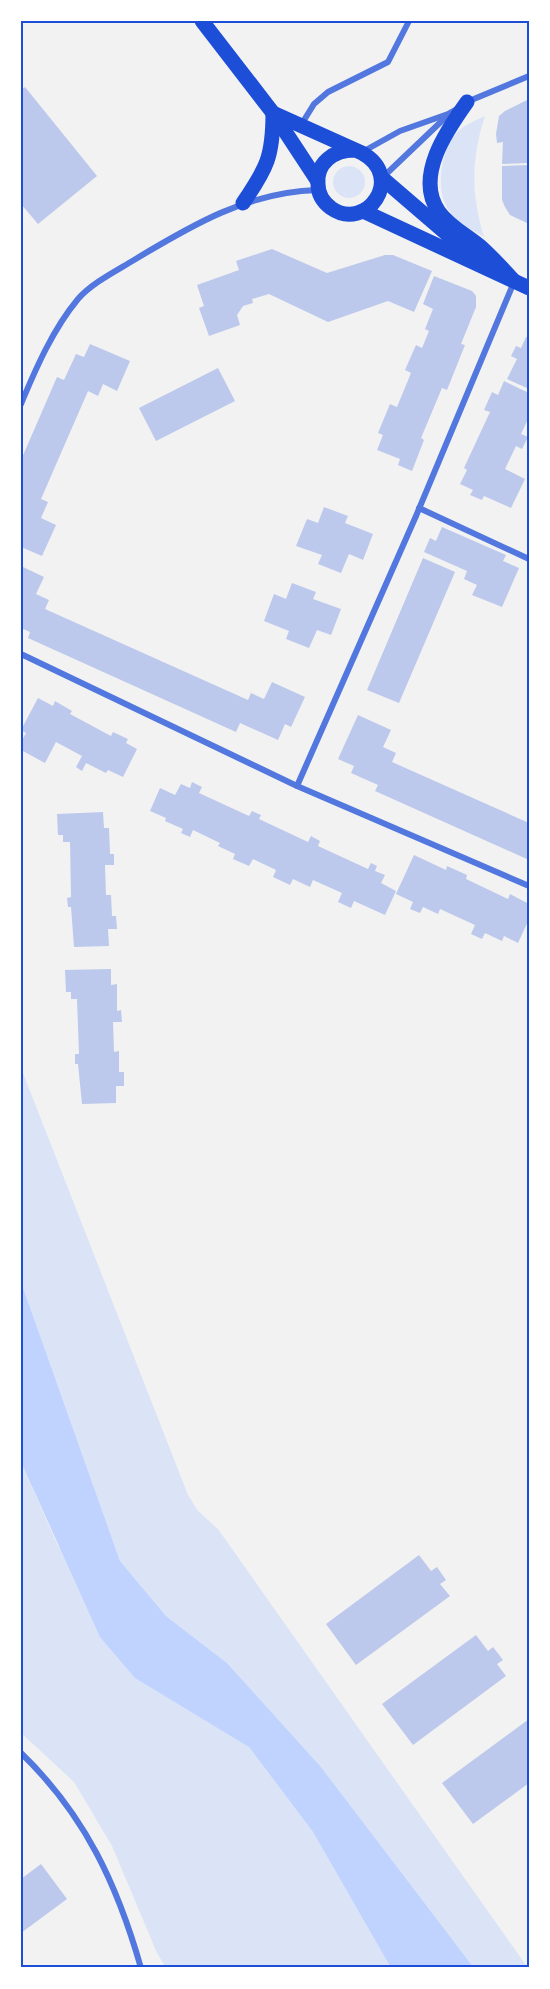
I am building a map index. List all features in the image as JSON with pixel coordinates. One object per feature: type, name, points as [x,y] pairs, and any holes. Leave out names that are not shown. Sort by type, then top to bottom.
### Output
[{"type":"main road","points":[[202,21],[273,112],[318,185],[322,198],[336,211],[345,214],[363,211],[376,200],[380,193],[382,178],[374,161],[358,151],[273,112]]},
{"type":"main road","points":[[467,102],[439,146],[432,167],[432,191],[435,204],[451,224],[482,248],[514,281]]},
{"type":"main road","points":[[243,203],[256,184],[272,150],[273,112]]},
{"type":"main road","points":[[318,185],[322,166],[332,155],[346,150],[358,151]]},
{"type":"main road","points":[[382,178],[486,267]]},
{"type":"main road","points":[[363,211],[529,288]]},
{"type":"street","points":[[301,125],[320,98],[388,62],[409,21]]},
{"type":"street","points":[[382,178],[448,114],[467,102],[529,76]]},
{"type":"street","points":[[358,151],[406,129],[448,114]]},
{"type":"street","points":[[21,404],[56,332],[86,292],[178,234],[243,203],[318,185]]},
{"type":"street","points":[[297,786],[419,508],[514,281]]},
{"type":"street","points":[[419,508],[529,559]]},
{"type":"street","points":[[21,654],[297,786],[529,886]]},
{"type":"street","points":[[21,1753],[68,1806],[97,1851],[125,1915],[141,1968]]},
{"type":"shaded area","points":[[485,116],[477,147],[474,176],[477,206],[484,237],[461,223],[450,212],[442,195],[441,174],[445,153],[457,132]]},
{"type":"shaded area","points":[[349,166],[360,171],[365,182],[360,193],[349,198],[338,193],[333,182],[338,171]]},
{"type":"shaded area","points":[[21,1054],[23,1073],[188,1495],[198,1511],[218,1529],[528,1968],[474,1968],[321,1767],[227,1663],[166,1616],[120,1561],[21,1282]]},
{"type":"shaded area","points":[[21,1462],[58,1546],[249,1747],[313,1832],[391,1968],[166,1968],[157,1953],[112,1846],[74,1782],[21,1733]]},
{"type":"water","points":[[21,1282],[120,1561],[166,1616],[227,1663],[321,1767],[474,1968],[391,1968],[313,1832],[249,1747],[135,1678],[100,1637],[21,1462]]},
{"type":"building","points":[[25,87],[97,176],[38,224],[21,204],[21,90]]},
{"type":"building","points":[[529,99],[529,163],[502,164],[503,142],[497,143],[496,134],[499,116]]},
{"type":"building","points":[[529,165],[529,224],[510,215],[505,207],[502,200],[502,166]]},
{"type":"building","points":[[272,249],[327,273],[385,255],[393,255],[432,271],[414,312],[388,301],[328,322],[269,294],[252,299],[253,303],[243,306],[237,315],[240,325],[209,336],[199,308],[204,306],[197,285],[239,270],[236,261]]},
{"type":"building","points":[[434,276],[472,291],[476,296],[476,307],[461,344],[465,345],[447,390],[442,388],[421,438],[424,440],[412,471],[398,465],[400,459],[377,450],[383,435],[378,433],[390,404],[397,407],[411,373],[405,370],[416,345],[422,348],[429,331],[425,329],[433,309],[423,304]]},
{"type":"building","points":[[529,336],[529,389],[507,379],[517,359],[511,356],[516,346],[521,348],[526,337]]},
{"type":"building","points":[[90,344],[130,361],[117,391],[103,384],[98,396],[88,391],[41,499],[48,502],[41,518],[56,525],[42,556],[21,547],[21,460],[57,377],[64,380],[76,354],[84,357]]},
{"type":"building","points":[[218,368],[235,401],[156,441],[139,408]]},
{"type":"building","points":[[504,381],[529,393],[529,417],[521,434],[528,437],[522,449],[516,446],[505,469],[525,479],[511,508],[484,496],[482,500],[470,495],[473,490],[460,484],[467,470],[464,468],[490,412],[484,410],[492,392],[498,395]]},
{"type":"building","points":[[324,507],[348,516],[345,523],[373,534],[363,560],[349,554],[341,573],[318,564],[322,555],[296,546],[307,519],[318,523]]},
{"type":"building","points":[[442,527],[506,555],[503,561],[519,568],[502,607],[472,595],[477,585],[464,579],[467,571],[424,552],[430,538],[436,541]]},
{"type":"building","points":[[423,558],[455,572],[399,703],[367,690]]},
{"type":"building","points":[[21,566],[44,577],[36,594],[49,600],[45,609],[248,700],[251,693],[264,699],[272,682],[305,697],[291,727],[285,724],[278,740],[240,723],[236,732],[28,638],[30,632],[21,628]]},
{"type":"building","points":[[292,583],[316,592],[313,599],[341,609],[331,635],[317,630],[309,648],[286,639],[289,631],[264,621],[274,594],[286,599]]},
{"type":"building","points":[[38,698],[53,706],[55,701],[72,711],[70,714],[111,736],[113,732],[128,739],[126,743],[137,749],[123,777],[108,770],[106,773],[86,763],[82,771],[76,767],[82,756],[56,742],[45,763],[21,750],[21,742],[26,733],[21,730]]},
{"type":"building","points":[[358,715],[391,730],[383,747],[396,753],[392,762],[529,823],[529,860],[375,791],[378,785],[351,773],[354,766],[338,759]]},
{"type":"building","points":[[192,782],[202,787],[199,793],[249,816],[252,811],[261,815],[259,819],[308,842],[311,836],[320,841],[318,846],[368,869],[371,863],[377,866],[375,871],[385,875],[381,883],[396,891],[385,915],[354,901],[351,908],[338,902],[342,893],[313,880],[310,887],[293,879],[290,885],[273,877],[276,870],[253,859],[249,866],[233,859],[235,854],[218,846],[220,843],[193,830],[190,837],[181,833],[183,829],[150,811],[160,788],[175,795],[181,784],[190,788]]},
{"type":"building","points":[[103,812],[104,828],[109,828],[110,854],[114,854],[114,865],[105,865],[106,895],[111,895],[112,916],[116,916],[117,929],[108,929],[109,946],[74,947],[71,907],[68,907],[67,898],[71,897],[70,842],[63,842],[63,835],[58,835],[57,814]]},
{"type":"building","points":[[414,855],[446,870],[447,866],[467,875],[466,879],[508,899],[510,894],[529,904],[529,919],[518,943],[504,936],[502,941],[485,933],[482,939],[471,934],[475,925],[440,909],[438,914],[423,907],[420,913],[410,909],[413,902],[396,894]]},
{"type":"building","points":[[111,969],[111,985],[117,984],[117,1011],[121,1010],[122,1022],[113,1022],[114,1052],[119,1051],[119,1072],[124,1072],[124,1086],[116,1086],[116,1103],[82,1104],[78,1064],[75,1064],[75,1054],[79,1054],[77,999],[71,999],[71,992],[66,992],[65,970]]},
{"type":"building","points":[[419,1555],[431,1571],[437,1567],[446,1580],[440,1584],[450,1596],[356,1665],[326,1624]]},
{"type":"building","points":[[476,1635],[488,1651],[493,1647],[503,1660],[497,1664],[506,1676],[413,1745],[382,1704]]},
{"type":"building","points":[[529,1719],[529,1783],[473,1824],[442,1783]]},
{"type":"building","points":[[41,1864],[67,1899],[21,1933],[21,1879]]}]
